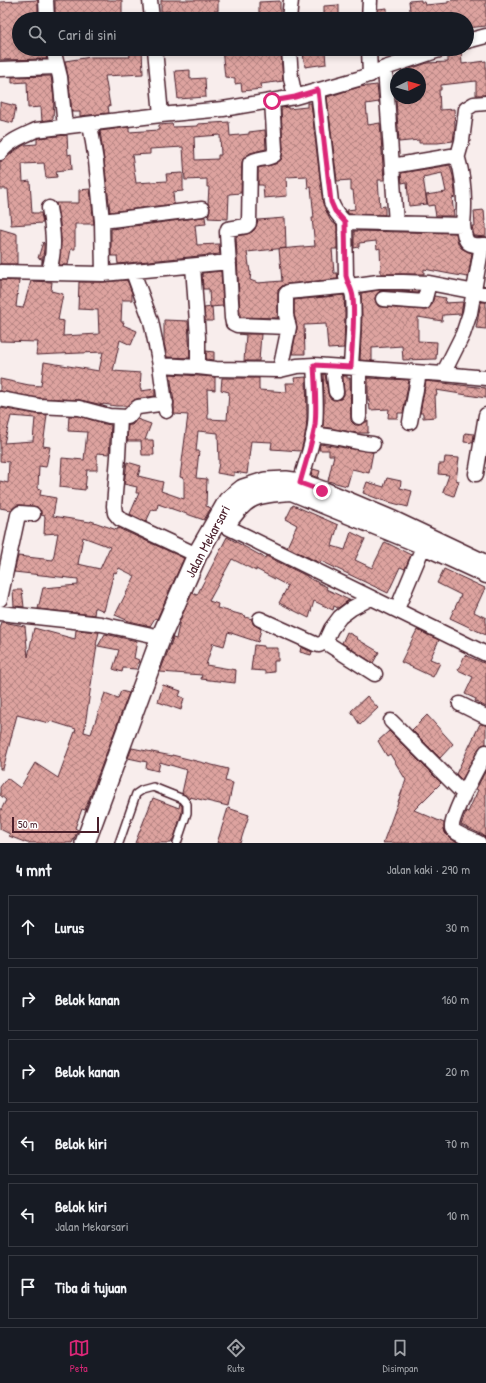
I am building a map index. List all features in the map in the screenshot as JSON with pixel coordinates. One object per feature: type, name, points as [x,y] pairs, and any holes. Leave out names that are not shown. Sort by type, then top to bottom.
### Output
[{"type":"street","points":[[46,0],[47,12]]},
{"type":"street","points":[[150,0],[151,12]]},
{"type":"street","points":[[290,12],[291,0]]},
{"type":"street","points":[[369,12],[370,0]]},
{"type":"street","points":[[474,39],[486,36]]},
{"type":"street","points":[[55,56],[60,77],[65,127]]},
{"type":"street","points":[[156,56],[161,115]]},
{"type":"street","points":[[289,56],[291,78],[295,97]]},
{"type":"street","points":[[369,56],[370,75]]},
{"type":"street","points":[[0,153],[4,148],[20,137],[36,130],[223,109],[295,97],[370,75],[385,68],[421,56]]},
{"type":"street","points":[[0,69],[57,67]]},
{"type":"street","points":[[385,68],[396,223]]},
{"type":"street","points":[[318,90],[331,202],[335,211],[345,222],[346,276],[353,300],[355,368],[359,417]]},
{"type":"street","points":[[272,101],[275,152],[272,157],[255,159],[250,163],[248,223],[246,226],[227,230],[233,323],[248,326],[288,327]]},
{"type":"street","points":[[443,374],[463,334],[470,312],[480,293],[484,245],[471,245],[464,239],[462,181],[457,159],[462,141],[466,109],[474,104],[486,103]]},
{"type":"street","points":[[90,124],[96,161],[102,221],[103,274]]},
{"type":"street","points":[[392,166],[451,156],[457,159]]},
{"type":"street","points":[[48,273],[53,251],[49,208]]},
{"type":"street","points":[[102,221],[202,209]]},
{"type":"street","points":[[345,222],[463,225]]},
{"type":"street","points":[[0,272],[103,274],[229,262]]},
{"type":"street","points":[[193,266],[198,323],[198,367]]},
{"type":"street","points":[[0,399],[38,406],[79,408],[120,418],[128,417],[138,407],[166,407],[151,321],[133,272]]},
{"type":"street","points":[[280,370],[288,327],[286,294],[288,292],[378,282],[429,283],[480,293]]},
{"type":"street","points":[[383,299],[424,302],[429,283]]},
{"type":"street","points":[[160,366],[280,370],[297,366],[314,365],[486,378]]},
{"type":"street","points":[[300,483],[313,435],[316,408],[314,365]]},
{"type":"street","points":[[333,367],[336,392]]},
{"type":"street","points":[[410,422],[419,373]]},
{"type":"street","points":[[476,474],[486,414]]},
{"type":"street","points":[[120,418],[114,506],[115,513],[120,519],[197,555]]},
{"type":"street","points":[[313,435],[327,435],[373,444]]},
{"type":"street","name":"Jalan Mekarsari","points":[[85,843],[161,637],[197,555],[221,524],[228,501],[243,489],[265,482],[286,481],[300,483],[386,518],[486,565]]},
{"type":"street","points":[[486,576],[423,547],[291,493],[268,494],[249,501],[221,524],[371,598],[397,609],[486,654]]},
{"type":"street","points":[[0,599],[18,515],[20,513],[33,514]]},
{"type":"street","points":[[397,609],[423,547]]},
{"type":"street","points":[[260,619],[319,645],[325,642],[331,629],[340,616],[371,598]]},
{"type":"street","points":[[0,613],[101,624],[161,637]]},
{"type":"street","points":[[325,642],[375,674]]},
{"type":"street","points":[[460,704],[486,717]]},
{"type":"street","points":[[391,721],[464,794]]},
{"type":"street","points":[[479,843],[456,833],[453,829],[452,822],[464,794],[486,752]]},
{"type":"lane","points":[[119,843],[136,794],[142,790],[153,787],[183,799],[187,804],[188,813],[177,843]]},
{"type":"building","points":[[38,0],[38,12],[12,12],[12,56],[46,56],[47,59],[0,60],[0,2]]},
{"type":"building","points":[[55,0],[122,0],[122,12],[55,12]]},
{"type":"building","points":[[161,0],[218,0],[218,11],[214,12],[161,12]]},
{"type":"building","points":[[421,0],[421,2],[424,2],[425,5],[448,3],[448,1],[453,0],[486,0],[486,26],[474,27],[474,12],[410,12],[409,1]]},
{"type":"building","points":[[280,1],[280,12],[259,12],[259,2]]},
{"type":"building","points":[[339,5],[339,12],[324,12],[324,6]]},
{"type":"building","points":[[387,8],[387,12],[378,12],[378,9]]},
{"type":"building","points":[[142,56],[143,74],[105,76],[110,106],[108,106],[109,113],[80,116],[80,112],[72,112],[65,61],[91,57]]},
{"type":"building","points":[[223,56],[281,56],[283,81],[261,84],[262,89],[242,91],[241,83],[235,84],[235,78],[225,77]]},
{"type":"building","points":[[303,56],[325,56],[326,64],[305,67]]},
{"type":"building","points":[[448,56],[461,56],[462,64],[486,61],[486,95],[476,95],[476,81],[441,85],[441,90],[439,90],[440,110],[454,109],[455,126],[453,141],[438,143],[419,143],[419,140],[399,142],[396,104],[426,104],[426,68],[413,68],[427,63],[448,62]]},
{"type":"building","points":[[190,70],[190,79],[205,78],[206,97],[178,99],[175,71]]},
{"type":"building","points":[[51,76],[54,99],[53,119],[42,121],[41,107],[28,108],[27,82],[12,83],[12,77]]},
{"type":"building","points":[[377,85],[379,102],[366,104],[368,125],[380,123],[384,180],[378,180],[380,207],[385,206],[385,215],[348,214],[347,210],[355,209],[353,190],[351,190],[351,180],[337,181],[327,97],[359,87]]},
{"type":"building","points":[[0,102],[16,106],[13,123],[0,120]]},
{"type":"building","points":[[307,103],[311,103],[323,203],[330,220],[337,226],[337,249],[332,249],[334,273],[337,273],[338,279],[287,284],[282,286],[278,290],[278,318],[240,317],[236,236],[252,232],[255,229],[258,220],[285,218],[286,248],[247,252],[251,272],[250,280],[258,283],[282,281],[279,249],[315,246],[311,187],[308,188],[307,176],[286,177],[287,196],[264,198],[263,185],[258,185],[258,168],[275,164],[281,160],[282,157],[281,108],[288,107],[288,109],[307,107]]},
{"type":"building","points":[[229,122],[230,136],[249,134],[249,132],[265,130],[266,149],[250,153],[243,159],[241,193],[229,194],[228,219],[208,218],[210,208],[208,203],[209,187],[207,187],[207,179],[185,180],[183,147],[150,149],[150,154],[132,155],[136,183],[167,181],[166,174],[183,173],[183,191],[173,192],[174,204],[110,212],[100,131],[129,127],[129,132],[159,130],[159,125],[172,124],[173,127],[198,126],[198,124]],"holes":[[[220,135],[221,155],[218,155],[218,159],[195,160],[194,137]]]},
{"type":"building","points":[[67,135],[68,155],[71,154],[72,169],[56,171],[57,177],[46,178],[44,163],[22,164],[23,182],[30,181],[32,213],[41,213],[43,223],[11,225],[8,189],[0,189],[0,161],[3,161],[24,145],[37,144],[38,138]]},
{"type":"building","points":[[450,165],[455,192],[455,197],[452,198],[454,216],[436,216],[434,205],[428,206],[426,195],[446,192],[442,173],[423,177],[427,204],[409,206],[407,182],[402,183],[401,173]]},
{"type":"building","points":[[90,189],[94,224],[75,224],[75,249],[71,249],[68,265],[59,265],[61,240],[60,223],[56,203],[79,203],[79,190]]},
{"type":"building","points":[[484,210],[486,237],[474,236],[472,226],[475,226],[474,211]]},
{"type":"building","points":[[205,217],[206,224],[195,225],[197,245],[219,244],[220,254],[118,264],[117,256],[111,256],[111,229]]},
{"type":"building","points":[[0,229],[17,234],[17,264],[0,264]]},
{"type":"building","points":[[354,231],[456,233],[458,243],[461,248],[472,253],[468,277],[424,269],[424,274],[381,274],[380,248],[377,249],[376,241],[359,243],[359,247],[354,248]]},
{"type":"building","points":[[43,242],[44,249],[42,264],[42,259],[38,258]]},
{"type":"building","points":[[221,271],[223,306],[210,307],[209,289],[203,289],[202,273]]},
{"type":"building","points":[[0,280],[19,281],[16,307],[23,308],[31,281],[52,282],[51,291],[63,294],[58,320],[64,321],[63,336],[99,334],[98,310],[78,309],[79,282],[127,280],[132,293],[132,300],[122,300],[121,322],[124,322],[123,325],[137,331],[131,345],[120,340],[113,371],[141,373],[141,391],[155,389],[155,396],[136,399],[127,406],[116,406],[80,400],[39,398],[0,391],[0,379],[41,386],[44,362],[99,371],[103,352],[36,355],[38,342],[0,341]]},
{"type":"building","points":[[379,290],[418,291],[418,293],[380,291],[376,295],[375,299],[378,306],[382,307],[427,310],[432,304],[434,296],[446,298],[445,303],[463,302],[461,314],[443,315],[442,321],[418,317],[418,341],[437,342],[436,359],[403,360],[402,346],[372,348],[372,361],[360,360],[362,315],[361,293]]},
{"type":"building","points":[[344,295],[344,348],[328,349],[326,324],[304,325],[305,354],[292,354],[297,328],[294,314],[294,300]]},
{"type":"building","points":[[481,302],[486,302],[486,329],[476,328]]},
{"type":"building","points":[[212,307],[213,321],[205,321],[204,308]]},
{"type":"building","points":[[164,320],[188,321],[190,358],[167,357],[164,343]]},
{"type":"building","points":[[239,334],[261,334],[259,361],[244,361],[246,335]]},
{"type":"building","points":[[206,351],[214,352],[214,360],[206,359]]},
{"type":"building","points":[[170,374],[215,377],[215,390],[207,389],[208,419],[227,420],[229,392],[221,390],[222,378],[259,378],[259,390],[287,392],[286,383],[295,383],[294,378],[306,377],[307,417],[306,431],[301,451],[271,449],[272,442],[251,441],[247,474],[234,472],[234,476],[217,473],[219,463],[218,433],[198,431],[196,451],[199,451],[196,478],[207,479],[206,506],[211,508],[204,520],[158,504],[157,510],[152,509],[146,522],[130,514],[139,493],[136,493],[137,487],[124,484],[127,462],[141,466],[138,476],[163,482],[161,491],[184,499],[184,478],[180,477],[188,415],[174,414]]},
{"type":"building","points":[[323,374],[325,374],[329,397],[333,400],[341,399],[344,395],[343,376],[350,378],[351,421],[355,425],[359,425],[368,421],[368,433],[357,433],[323,427]]},
{"type":"building","points":[[368,378],[409,380],[403,413],[398,413],[398,418],[388,418],[389,409],[370,410],[368,400]]},
{"type":"building","points":[[426,381],[486,388],[486,398],[436,390],[436,417],[423,418],[423,413],[420,413]]},
{"type":"building","points":[[0,408],[47,415],[43,446],[50,447],[46,467],[39,466],[38,488],[41,489],[40,495],[56,498],[53,516],[91,521],[117,530],[118,528],[184,558],[157,619],[155,618],[150,626],[129,621],[115,615],[135,576],[119,568],[116,573],[114,572],[104,611],[95,607],[94,615],[38,609],[43,588],[78,585],[78,579],[14,572],[18,556],[53,560],[58,533],[44,534],[45,516],[41,515],[41,511],[37,507],[17,505],[11,510],[0,508],[0,481],[8,483],[9,462],[0,461]],"holes":[[[11,416],[35,418],[33,441],[4,443]],[[83,537],[110,547],[100,569],[78,564]]]},
{"type":"building","points":[[69,416],[78,416],[111,425],[109,454],[97,453],[97,470],[87,470],[85,490],[60,487],[62,458],[84,460],[87,432],[68,431]]},
{"type":"building","points":[[137,419],[151,424],[145,440],[153,440],[154,455],[142,455],[141,441],[127,441],[128,425],[132,425]]},
{"type":"building","points":[[465,433],[474,434],[473,443],[464,442]]},
{"type":"building","points":[[320,444],[373,452],[369,473],[352,469],[347,486],[328,481],[334,455],[329,455],[329,450],[319,450]]},
{"type":"building","points":[[445,457],[459,458],[456,480],[459,481],[454,496],[443,492],[449,475],[438,474],[439,464],[444,464]]},
{"type":"building","points":[[313,469],[320,471],[318,478],[311,475]]},
{"type":"building","points":[[387,478],[401,481],[400,488],[412,491],[408,507],[381,500],[363,493],[367,482],[384,487]]},
{"type":"building","points":[[293,505],[338,525],[332,546],[345,550],[351,532],[365,539],[355,560],[372,568],[385,542],[411,555],[405,569],[400,567],[388,593],[321,561],[320,563],[287,547],[297,525],[286,519]]},
{"type":"building","points":[[227,537],[265,558],[266,556],[307,576],[327,587],[326,589],[349,600],[338,608],[334,606],[333,610],[314,601],[309,618],[279,603],[288,586],[256,569],[256,571],[232,559],[209,601],[218,604],[217,608],[252,619],[253,624],[261,629],[258,642],[228,632],[224,646],[213,643],[206,665],[236,670],[235,683],[201,679],[202,675],[160,672],[173,638],[176,639],[180,620],[192,593],[197,595]]},
{"type":"building","points":[[444,569],[485,588],[474,612],[486,618],[486,635],[450,618],[461,595],[437,583]]},
{"type":"building","points":[[13,590],[22,590],[24,607],[14,606]]},
{"type":"building","points":[[2,622],[25,626],[28,657],[34,628],[75,639],[76,630],[99,632],[84,732],[91,734],[105,693],[118,698],[121,691],[129,693],[85,810],[82,809],[75,828],[78,830],[72,843],[27,843],[9,836],[10,834],[0,829],[0,812],[6,800],[0,795],[0,787],[7,778],[20,788],[35,763],[58,778],[76,729],[50,721],[49,723],[17,715],[3,769],[0,769],[0,629]]},
{"type":"building","points":[[417,630],[439,640],[430,659],[440,663],[433,677],[401,662]]},
{"type":"building","points":[[347,632],[379,652],[373,663],[342,643]]},
{"type":"building","points":[[105,634],[137,641],[134,658],[139,660],[136,669],[123,668],[122,672],[113,669],[119,650],[98,646]]},
{"type":"building","points":[[254,645],[264,646],[264,648],[278,648],[278,661],[274,661],[274,672],[265,673],[265,671],[251,670]]},
{"type":"building","points":[[301,647],[312,652],[311,655],[300,652]]},
{"type":"building","points":[[465,655],[486,664],[486,707],[475,701],[476,699],[465,694],[473,677],[458,670]]},
{"type":"building","points":[[163,685],[181,691],[179,696],[184,698],[181,710],[158,702]]},
{"type":"building","points":[[367,696],[378,708],[360,725],[351,711]]},
{"type":"building","points":[[427,715],[453,744],[440,758],[412,730]]},
{"type":"building","points":[[480,724],[486,725],[486,744],[479,748],[462,780],[456,774]]},
{"type":"building","points":[[389,731],[441,783],[414,810],[444,823],[445,833],[458,843],[383,843],[406,780],[390,754],[387,756],[378,741]]},
{"type":"building","points":[[132,748],[172,755],[228,769],[225,781],[233,783],[228,806],[190,797],[189,799],[182,793],[187,770],[160,762],[158,771],[146,768],[147,762],[128,758]]},
{"type":"building","points":[[486,770],[486,838],[483,835],[461,825],[466,811],[468,812],[478,790],[476,789]]},
{"type":"building","points":[[153,798],[179,808],[180,803],[182,806],[182,812],[175,835],[171,843],[135,843]]},
{"type":"building","points":[[228,808],[249,815],[240,843],[217,843]]},
{"type":"route","points":[[272,101],[295,97],[318,90],[331,202],[335,211],[345,222],[346,276],[353,296],[351,367],[314,365],[316,408],[315,425],[310,450],[300,483],[322,491]]}]
